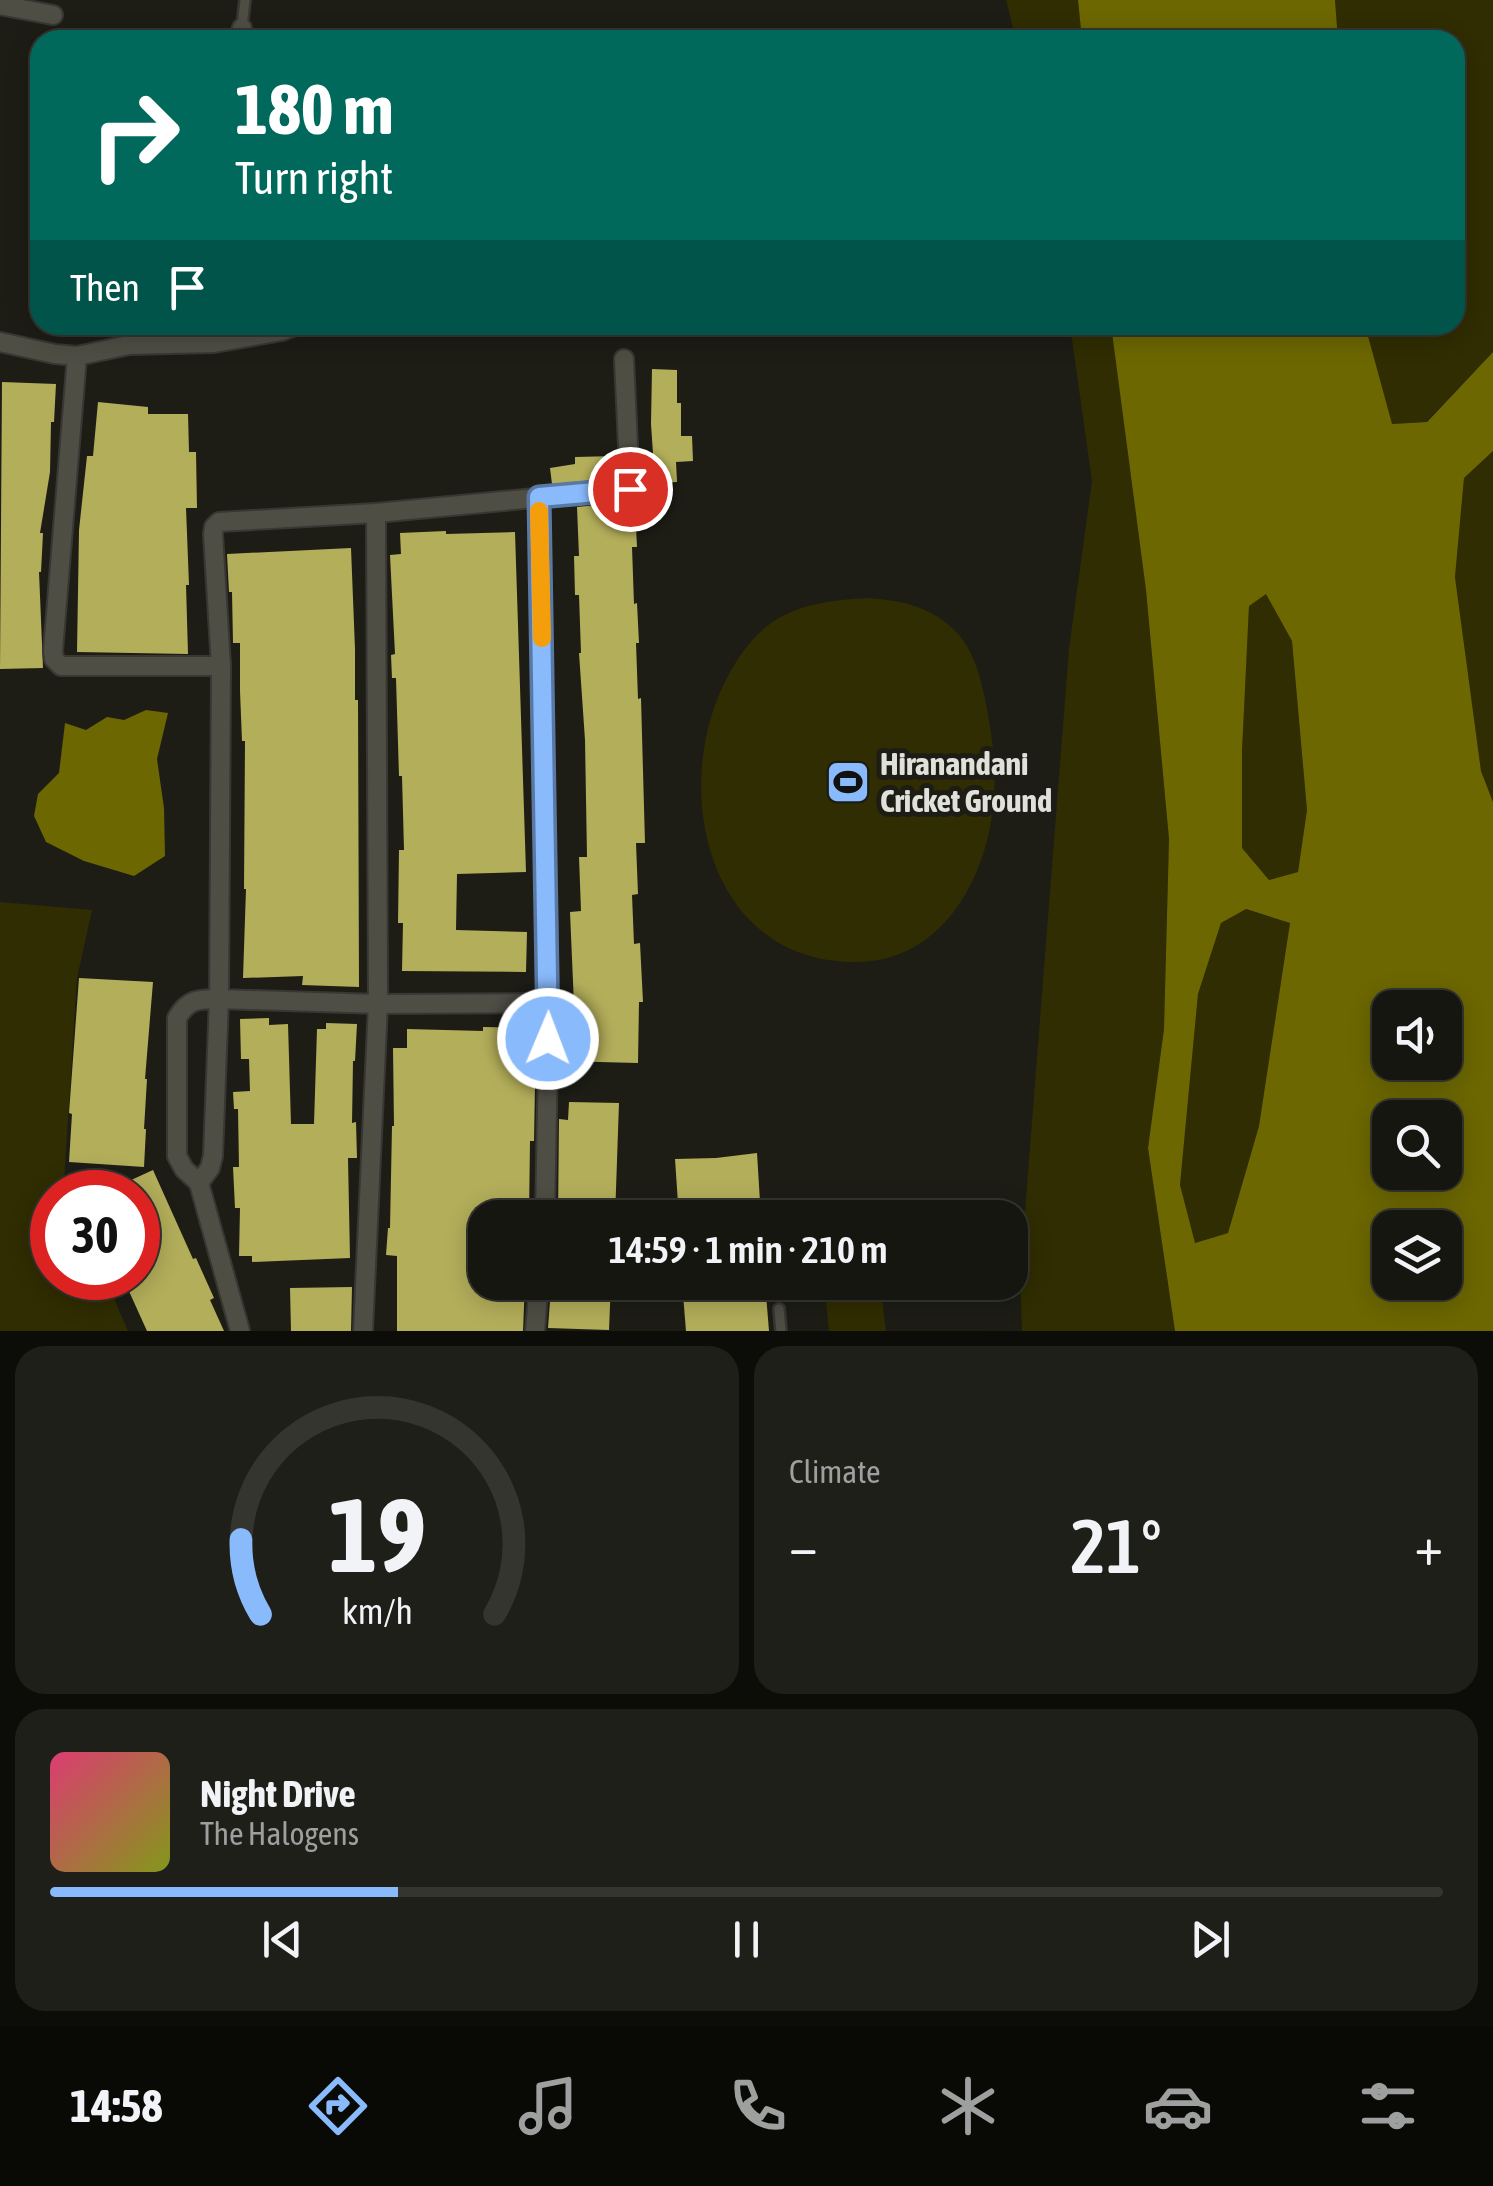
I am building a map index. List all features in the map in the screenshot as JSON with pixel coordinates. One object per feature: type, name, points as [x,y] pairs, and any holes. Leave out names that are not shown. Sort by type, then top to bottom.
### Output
[{"type":"street","points":[[0,5],[52,15]]},
{"type":"street","points":[[1,340],[78,356],[129,345],[214,343],[234,335]]},
{"type":"street","points":[[78,356],[54,659],[61,666],[221,666]]},
{"type":"street","points":[[199,1183],[213,1156],[219,999],[221,666],[214,526],[219,522],[376,513],[630,489],[624,359]]},
{"type":"street","points":[[539,497],[549,1003],[544,1200]]},
{"type":"street","points":[[364,1331],[378,1004],[376,513]]},
{"type":"street","points":[[240,1331],[199,1183],[177,1156],[177,1018],[184,1007],[194,999],[549,1003]]},
{"type":"street","points":[[535,1331],[538,1300]]},
{"type":"lane","points":[[242,30],[245,0]]},
{"type":"lane","points":[[779,1309],[781,1331]]},
{"type":"shaded area","points":[[1006,0],[1078,0],[1081,30],[1014,30]]},
{"type":"shaded area","points":[[1078,0],[1335,0],[1337,30],[1081,30]]},
{"type":"shaded area","points":[[1335,0],[1493,0],[1493,352],[1426,422],[1391,424],[1368,335],[1465,335],[1465,30],[1337,30]]},
{"type":"shaded area","points":[[1071,335],[1112,335],[1146,590],[1169,839],[1164,1029],[1148,1148],[1175,1331],[1022,1331],[1021,1300],[1028,1300],[1026,1200],[1069,649],[1092,481]]},
{"type":"shaded area","points":[[1112,335],[1368,335],[1392,424],[1427,422],[1493,352],[1493,451],[1464,478],[1455,577],[1481,771],[1493,802],[1493,1331],[1175,1331],[1148,1148],[1164,1029],[1169,839],[1146,590]],"holes":[[[1266,594],[1292,641],[1307,810],[1298,872],[1269,880],[1242,848],[1249,606]],[[1246,909],[1290,923],[1259,1126],[1228,1233],[1195,1243],[1180,1185],[1198,994],[1221,923]]]},
{"type":"shaded area","points":[[1493,451],[1493,802],[1481,771],[1455,576],[1464,478]]},
{"type":"shaded area","points":[[1266,593],[1292,641],[1307,810],[1298,872],[1269,880],[1242,848],[1249,605]]},
{"type":"shaded area","name":"Hiranandani Cricket Ground","points":[[867,598],[922,609],[951,627],[966,644],[985,698],[995,782],[980,863],[953,913],[912,948],[886,958],[856,962],[805,954],[764,933],[734,901],[713,860],[703,814],[702,766],[711,718],[729,674],[756,636],[779,618],[800,609]]},
{"type":"shaded area","points":[[146,710],[168,713],[157,759],[165,856],[134,876],[84,861],[46,842],[34,816],[38,794],[59,773],[65,723],[86,730],[107,717],[124,720]]},
{"type":"shaded area","points":[[0,902],[92,910],[77,978],[65,1170],[30,1170],[30,1300],[115,1300],[128,1331],[0,1331]]},
{"type":"shaded area","points":[[1245,909],[1290,923],[1259,1126],[1228,1233],[1194,1243],[1180,1185],[1198,994],[1221,923]]},
{"type":"shaded area","points":[[826,1300],[882,1300],[886,1331],[829,1331]]},
{"type":"building","points":[[652,369],[677,370],[681,436],[692,436],[693,461],[676,462],[677,482],[655,483]]},
{"type":"building","points":[[2,382],[56,384],[50,472],[40,533],[43,668],[0,669]]},
{"type":"building","points":[[98,402],[148,407],[148,414],[188,414],[189,452],[196,452],[197,508],[186,508],[188,654],[77,652],[79,530]]},
{"type":"building","points":[[616,456],[617,478],[552,484],[550,468],[575,464],[575,457]]},
{"type":"building","points":[[618,503],[618,508],[635,507],[637,547],[632,547],[645,843],[636,843],[638,894],[632,895],[634,944],[640,943],[643,1002],[639,1002],[638,1063],[560,1061],[564,1004],[574,1005],[570,912],[581,911],[579,857],[587,857],[579,595],[575,595],[574,556],[579,556],[577,507]]},
{"type":"building","points":[[515,532],[526,872],[457,874],[456,930],[527,932],[526,972],[402,971],[403,923],[398,923],[399,850],[404,850],[402,776],[396,678],[392,678],[391,655],[395,654],[390,555],[401,554],[400,533]]},
{"type":"building","points":[[351,548],[358,700],[359,987],[302,985],[303,976],[243,978],[245,741],[240,643],[233,643],[227,554]]},
{"type":"building","points":[[79,978],[153,982],[145,1079],[144,1167],[69,1162]]},
{"type":"building","points":[[269,1018],[269,1025],[288,1024],[291,1124],[314,1124],[317,1029],[326,1029],[326,1023],[357,1024],[352,1123],[356,1122],[357,1158],[348,1158],[350,1258],[252,1262],[252,1256],[239,1256],[240,1208],[235,1208],[233,1167],[239,1167],[238,1109],[234,1109],[233,1092],[250,1091],[249,1059],[241,1059],[240,1019]]},
{"type":"building","points":[[483,1027],[536,1028],[529,1200],[468,1200],[468,1300],[524,1300],[523,1331],[397,1331],[397,1256],[386,1255],[394,1126],[393,1048],[407,1048],[407,1029],[483,1031]]},
{"type":"building","points":[[569,1102],[619,1103],[616,1200],[558,1200],[559,1119],[568,1120]]},
{"type":"building","points":[[757,1153],[760,1200],[678,1200],[675,1159]]},
{"type":"building","points":[[160,1186],[214,1298],[210,1300],[224,1331],[147,1331],[133,1300],[160,1300]]},
{"type":"building","points":[[352,1287],[351,1331],[291,1331],[290,1288]]},
{"type":"building","points":[[610,1300],[609,1330],[548,1328],[550,1301]]},
{"type":"building","points":[[683,1300],[766,1300],[769,1331],[686,1331]]},
{"type":"slow traffic","points":[[539,511],[542,638]]},
{"type":"place","name":"Hiranandani Cricket Ground","points":[[848,782]]},
{"type":"route","points":[[548,1039],[539,497],[630,489]]}]
